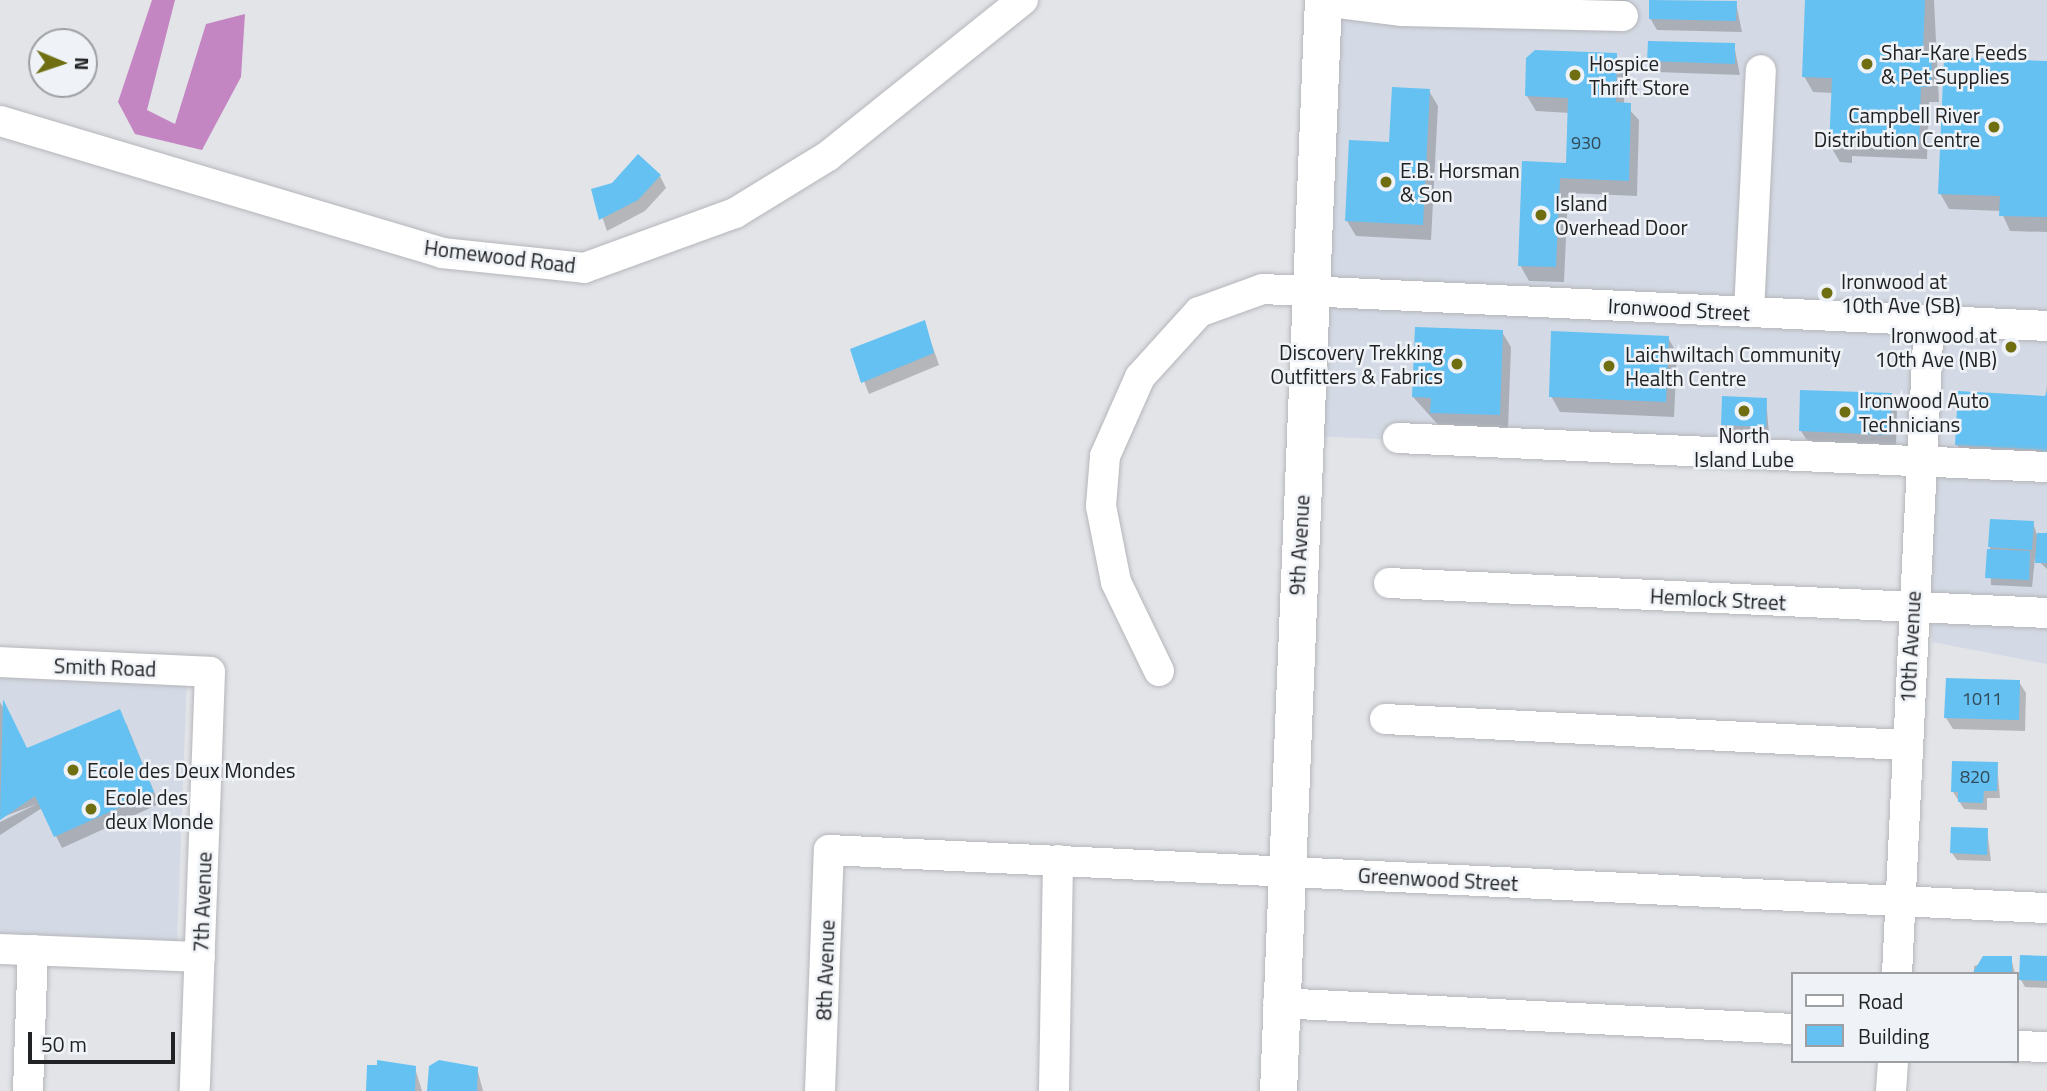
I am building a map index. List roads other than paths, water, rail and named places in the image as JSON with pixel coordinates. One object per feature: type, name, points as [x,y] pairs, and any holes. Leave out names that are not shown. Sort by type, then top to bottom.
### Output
[{"type":"main road","name":"9th Avenue","points":[[1278,1091],[1283,871],[1323,1]]},
{"type":"street","name":"Homewood Road","points":[[0,121],[442,253],[584,268],[735,213],[828,156],[1023,0]]},
{"type":"street","points":[[1323,1],[1402,11],[1623,16]]},
{"type":"street","points":[[1749,312],[1760,70]]},
{"type":"street","name":"Ironwood Street","points":[[1159,671],[1116,582],[1101,506],[1113,432],[1140,377],[1199,313],[1263,289],[2047,326]]},
{"type":"street","name":"10th Avenue","points":[[1897,972],[1911,608],[1923,461],[1929,320]]},
{"type":"street","points":[[1398,438],[2047,467]]},
{"type":"street","name":"Hemlock Street","points":[[1389,583],[2047,613]]},
{"type":"street","name":"Smith Road","points":[[0,663],[210,672]]},
{"type":"street","name":"7th Avenue","points":[[195,1091],[210,672]]},
{"type":"street","points":[[1385,719],[1906,745]]},
{"type":"street","name":"Greenwood Street","points":[[829,850],[2047,908]]},
{"type":"street","name":"8th Avenue","points":[[821,1091],[829,850]]},
{"type":"street","points":[[1054,1091],[1058,860]]},
{"type":"street","points":[[0,949],[200,957]]},
{"type":"street","points":[[27,1091],[33,950]]},
{"type":"street","points":[[1278,1003],[1792,1029]]},
{"type":"street","points":[[2019,1046],[2047,1047]]},
{"type":"street","points":[[1891,1091],[1893,1063]]},
{"type":"place","name":"Shar-Kare Feeds & Pet Supplies","points":[[1867,64]]},
{"type":"place","name":"Hospice Thrift Store","points":[[1575,75]]},
{"type":"place","name":"Campbell River Distribution Centre","points":[[1994,127]]},
{"type":"place","name":"E.B. Horsman & Son","points":[[1386,182]]},
{"type":"place","name":"Island Overhead Door","points":[[1541,215]]},
{"type":"place","name":"Ironwood at 10th Ave (SB)","points":[[1827,293]]},
{"type":"place","name":"Ironwood at 10th Ave (NB)","points":[[2011,347]]},
{"type":"place","name":"Discovery Trekking Outfitters & Fabrics","points":[[1457,364]]},
{"type":"place","name":"Laichwiltach Community Health Centre","points":[[1609,366]]},
{"type":"place","name":"North Island Lube","points":[[1744,411]]},
{"type":"place","name":"Ironwood Auto Technicians","points":[[1845,412]]},
{"type":"place","name":"Ecole des Deux Mondes","points":[[73,770]]},
{"type":"place","name":"Ecole des deux Monde","points":[[91,809]]}]
